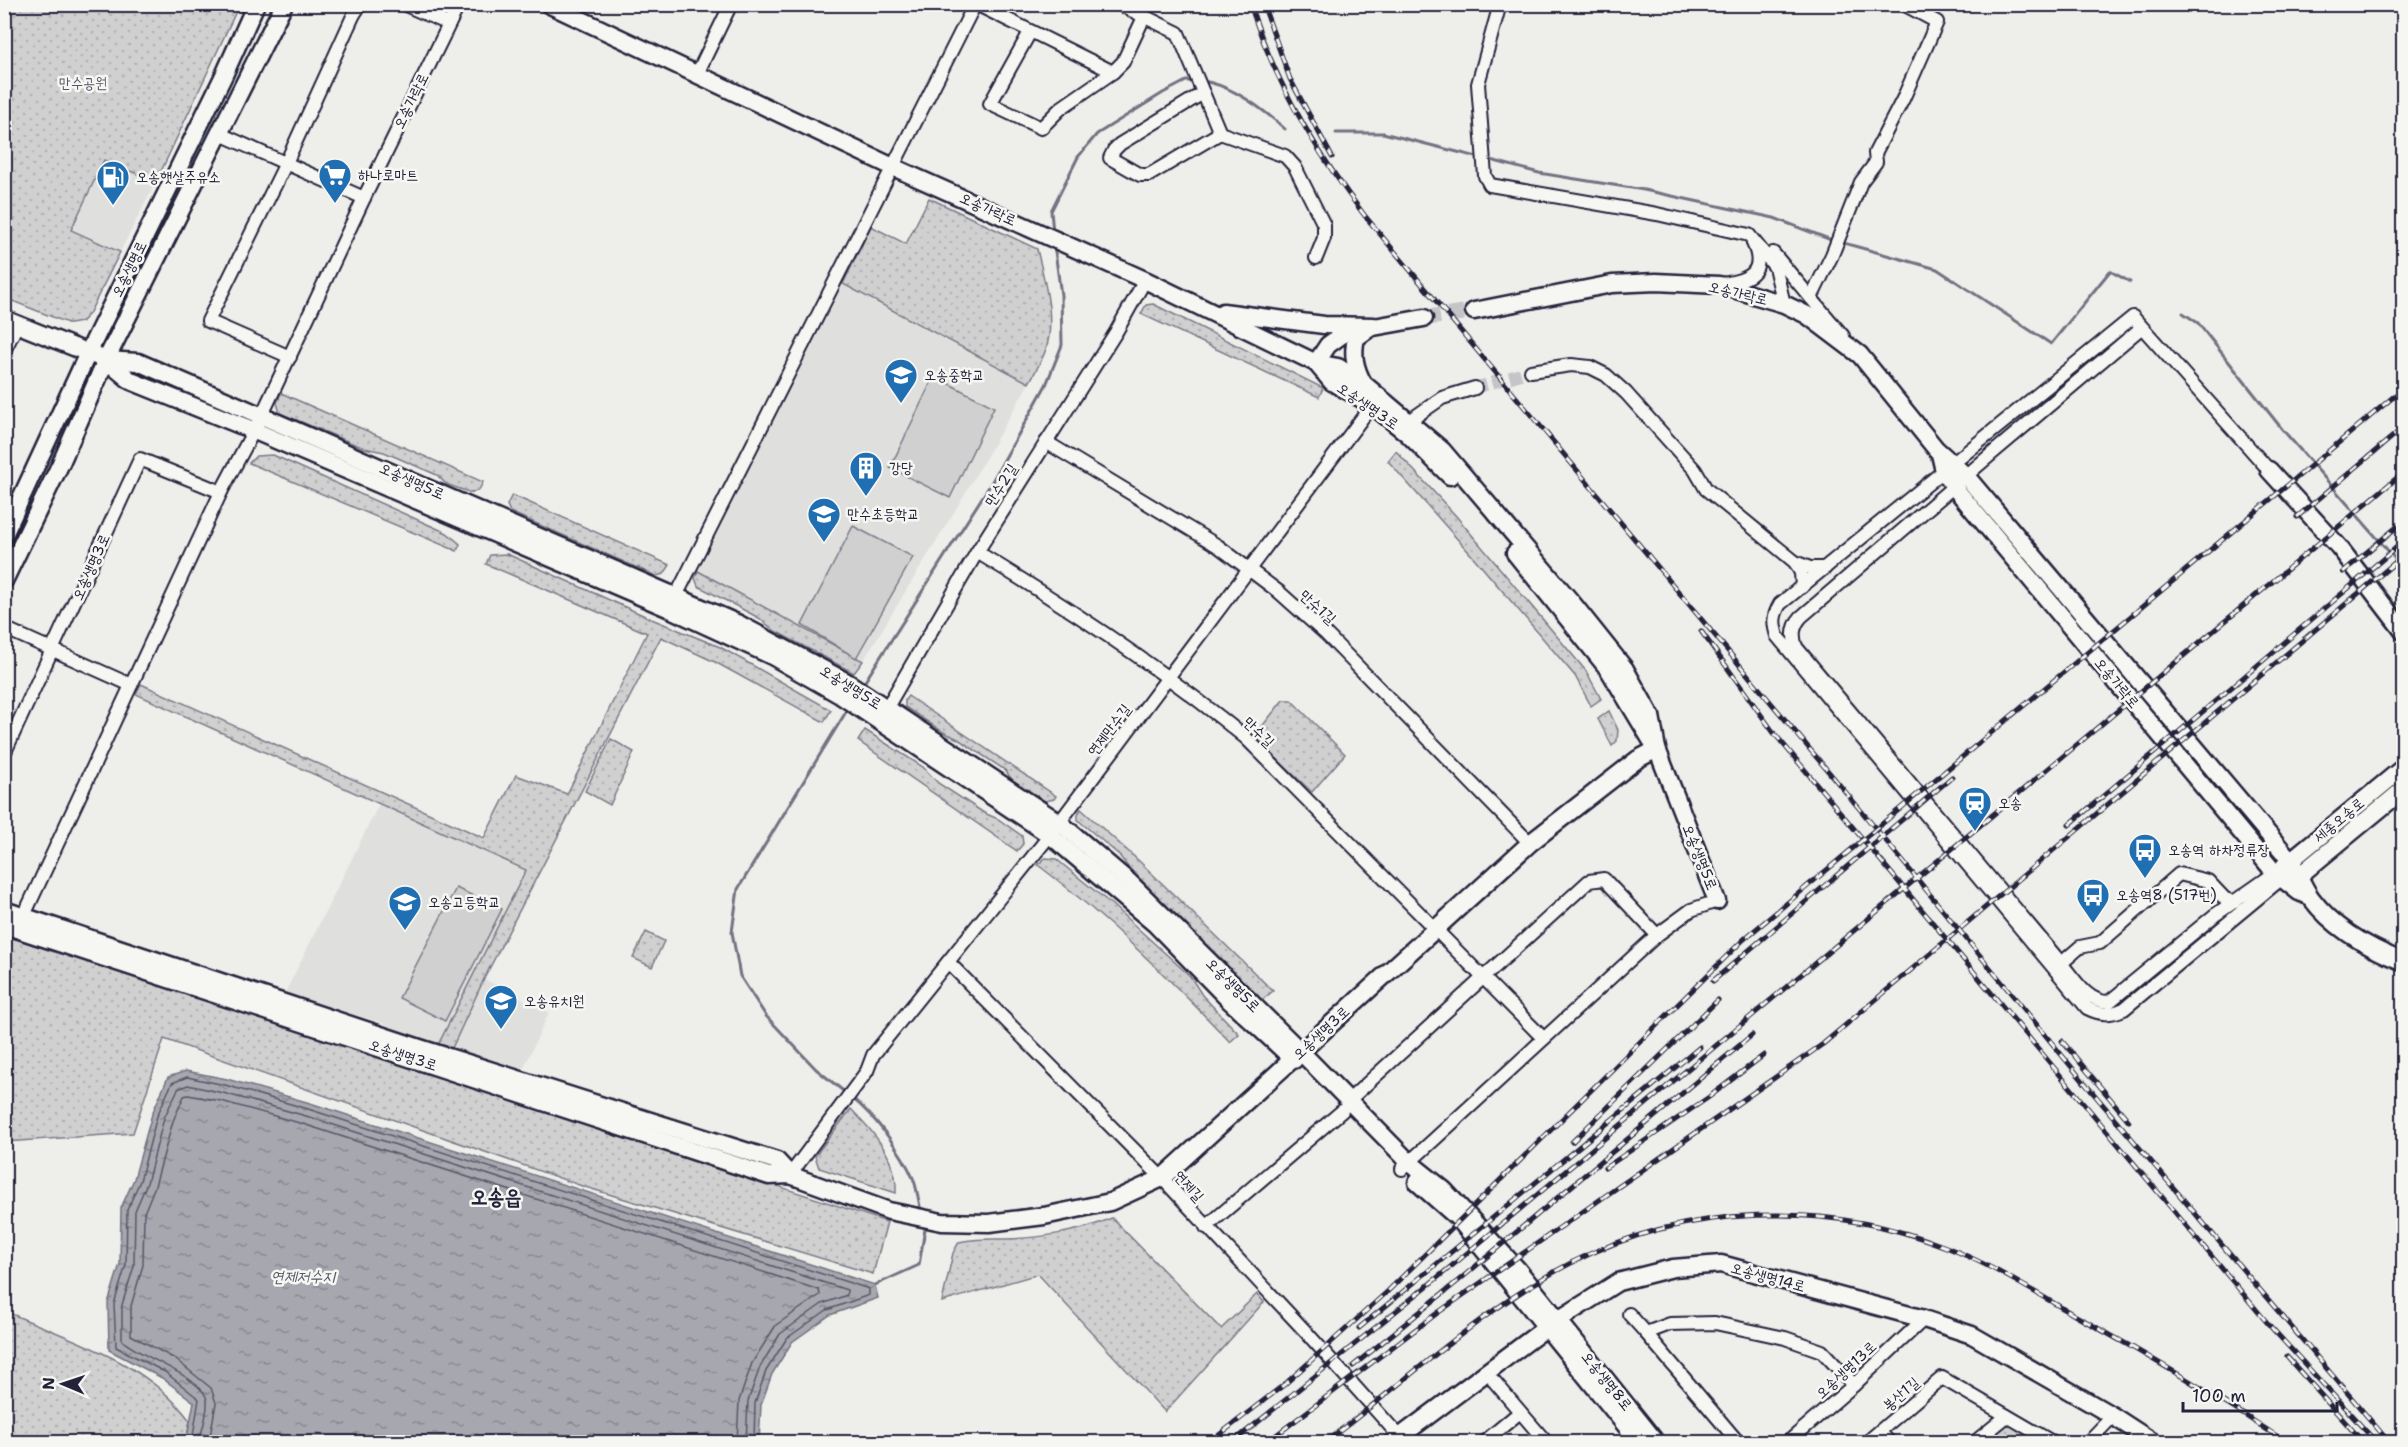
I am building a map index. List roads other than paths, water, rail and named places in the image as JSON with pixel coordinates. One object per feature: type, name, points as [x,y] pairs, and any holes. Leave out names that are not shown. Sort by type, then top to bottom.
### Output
[{"type":"street","name":"오송생명로","points":[[4,535],[256,4]]},
{"type":"street","name":"오송생명로","points":[[4,581],[60,465],[106,360],[284,4]]},
{"type":"street","points":[[404,4],[449,24]]},
{"type":"street","name":"오송가락로","points":[[364,198],[459,4]]},
{"type":"street","name":"오송가락로","points":[[548,4],[893,167],[1145,280],[1316,363]]},
{"type":"street","points":[[697,74],[731,4]]},
{"type":"street","points":[[673,603],[975,4],[1113,72]]},
{"type":"street","points":[[1119,4],[1178,33],[1220,133],[1285,156],[1295,167],[1324,225],[1324,238],[1316,258]]},
{"type":"street","points":[[1500,4],[1478,84],[1485,176],[1490,185],[1657,214],[1749,235],[1773,253],[1860,355]]},
{"type":"street","points":[[1810,298],[1834,248],[1861,182],[1876,162],[1875,153],[1903,99],[1937,22],[1919,8],[1903,4]]},
{"type":"street","points":[[290,357],[208,321],[286,163],[358,8]]},
{"type":"street","points":[[1030,32],[990,104],[1041,128],[1061,108],[1113,72],[1123,62],[1144,17]]},
{"type":"street","points":[[1202,90],[1120,144],[1110,158],[1140,175],[1149,175],[1220,133]]},
{"type":"street","points":[[15,923],[131,685],[221,492],[290,357],[364,198],[220,134]]},
{"type":"street","points":[[1719,285],[1742,281],[1753,275],[1758,265],[1758,254],[1749,235]]},
{"type":"street","points":[[1749,235],[1775,267],[1784,304]]},
{"type":"street","name":"만수2길","points":[[886,709],[977,552],[1116,332],[1145,280]]},
{"type":"street","name":"오송가락로","points":[[1474,311],[1612,284],[1656,282],[1719,285],[1784,304],[1807,315],[1860,355],[2278,876],[2311,897]]},
{"type":"street","points":[[1202,308],[1300,322],[1374,326]]},
{"type":"street","points":[[2278,876],[2215,915],[2109,1002],[2098,1002],[2057,967],[1777,636],[1773,623],[1775,613],[1780,604],[1946,463],[2133,317],[2339,547],[2403,632]]},
{"type":"street","points":[[1316,363],[1328,345],[1346,332],[1424,318]]},
{"type":"street","name":"오송생명5로","points":[[11,322],[106,360],[131,381],[258,423],[673,603],[772,656],[843,689],[1055,829]]},
{"type":"street","points":[[4,351],[11,322]]},
{"type":"street","points":[[1364,384],[1354,362],[1353,351],[1356,338],[1374,326]]},
{"type":"street","points":[[2141,328],[1801,617],[1794,627],[1794,640],[1796,647],[2057,967],[2087,1008],[2098,1014],[2112,1014],[2124,1010],[2278,876]]},
{"type":"street","name":"오송생명3로","points":[[1316,363],[1338,367],[1364,384],[1442,450],[1625,669],[1650,716],[1657,749]]},
{"type":"street","name":"오송생명3로","points":[[1316,363],[1332,382],[1372,405],[1408,434],[1447,472],[1609,670],[1638,722],[1657,749]]},
{"type":"street","points":[[1531,370],[1571,365],[1590,366],[1606,375],[1626,393],[1687,461],[1706,489],[1795,562],[1810,568],[1825,568]]},
{"type":"street","points":[[1409,421],[1442,398],[1475,388]]},
{"type":"street","name":"연제만수길","points":[[790,1175],[867,1071],[873,1055],[1055,829],[1168,676],[1251,570],[1372,405]]},
{"type":"street","name":"만수1길","points":[[1046,442],[1218,546],[1251,570],[1326,634],[1530,843]]},
{"type":"street","name":"오송생명3로","points":[[4,754],[54,650],[140,459],[221,492]]},
{"type":"street","name":"오송가락로","points":[[1960,481],[2296,868],[2311,897],[2330,919],[2344,931],[2369,946],[2403,962]]},
{"type":"street","name":"만수길","points":[[977,552],[1168,676],[1246,738],[1543,1038]]},
{"type":"street","points":[[1795,562],[1801,573],[1802,586]]},
{"type":"street","points":[[4,628],[131,685]]},
{"type":"street","name":"오송생명5로","points":[[867,705],[886,709],[1128,881],[1405,1166],[1657,935],[1691,910],[1717,901],[1657,749]]},
{"type":"street","name":"오송생명3로","points":[[4,910],[15,923],[770,1176],[790,1175],[889,1211],[942,1222],[989,1223],[1078,1210],[1110,1202],[1162,1178],[1530,843],[1638,759],[1657,749]]},
{"type":"street","name":"세종오송로","points":[[2296,868],[2403,767]]},
{"type":"street","name":"세종오송로","points":[[2278,876],[2296,868],[2403,789]]},
{"type":"street","points":[[2057,967],[2080,947],[2100,943],[2179,874],[2208,881],[2225,899],[2235,902]]},
{"type":"street","points":[[1206,1227],[1345,1106],[1589,881],[1604,879],[1657,935]]},
{"type":"street","name":"연제길","points":[[948,962],[1162,1178],[1306,1332],[1396,1440]]},
{"type":"street","points":[[1405,1166],[1458,1218],[1553,1323]]},
{"type":"street","name":"오송생명14로","points":[[1396,1440],[1553,1323],[1618,1282],[1673,1268],[1722,1264],[1924,1318],[1972,1335],[2113,1416],[2153,1443]]},
{"type":"street","points":[[1629,1314],[1738,1443]]},
{"type":"street","name":"오송생명13로","points":[[1788,1443],[1854,1385],[1924,1318]]},
{"type":"street","name":"오송생명8로","points":[[1553,1323],[1639,1443]]},
{"type":"street","name":"오송생명8로","points":[[1553,1323],[1656,1443]]},
{"type":"street","points":[[1646,1333],[1670,1324],[1715,1323],[1785,1338],[1822,1351],[1854,1385]]},
{"type":"street","name":"봉산1길","points":[[1867,1443],[1942,1378],[2007,1416]]},
{"type":"street","points":[[1494,1381],[1546,1443]]},
{"type":"street","points":[[1484,1443],[1520,1412]]},
{"type":"street","points":[[1975,1443],[2007,1416],[2052,1443]]},
{"type":"street","points":[[2088,1443],[2113,1416]]},
{"type":"street","name":"봉산1길","points":[[1880,1432],[1889,1443]]},
{"type":"water","name":"연제저수지","points":[[186,1071],[227,1079],[310,1103],[875,1285],[878,1298],[830,1315],[792,1342],[772,1374],[761,1405],[759,1442],[186,1442],[194,1402],[162,1378],[109,1350],[108,1303],[120,1264],[121,1208],[134,1179],[152,1114],[168,1077]]},
{"type":"waterway","points":[[1053,232],[1051,211],[1078,157],[1097,134],[1163,93],[1186,81],[1196,81]]},
{"type":"waterway","points":[[1202,81],[1236,93],[1285,129]]},
{"type":"waterway","points":[[1336,133],[1383,133],[1481,158]]},
{"type":"waterway","points":[[1487,159],[1539,173],[1644,190],[1774,218],[1834,241]]},
{"type":"waterway","points":[[1840,242],[1937,269],[2051,344],[2110,271],[2130,282]]},
{"type":"waterway","points":[[862,686],[990,485],[1046,385],[1062,345],[1061,295],[1054,244]]},
{"type":"waterway","points":[[2183,313],[2198,323],[2282,429],[2404,569]]},
{"type":"waterway","points":[[847,1094],[816,1069],[766,1016],[740,976],[732,932],[738,889],[849,707]]},
{"type":"waterway","points":[[852,1098],[878,1124],[902,1157],[914,1182],[921,1210]]},
{"type":"waterway","points":[[875,1285],[919,1265],[925,1229],[923,1223]]},
{"type":"tunnel","points":[[1424,318],[1474,311]]},
{"type":"tunnel","points":[[1475,388],[1531,371]]},
{"type":"railway","points":[[1250,4],[1271,61],[1298,115],[1329,167],[1365,216],[1863,813],[2088,1087],[2389,1442]]},
{"type":"railway","points":[[1263,4],[1290,79],[1332,157]]},
{"type":"railway","points":[[1210,1442],[1285,1384],[1388,1291],[1743,940],[2404,388]]},
{"type":"railway","points":[[2297,517],[2404,427]]},
{"type":"railway","points":[[1233,1442],[1442,1274],[2404,472]]},
{"type":"railway","points":[[2343,572],[2404,521]]},
{"type":"railway","points":[[2069,825],[2404,541]]},
{"type":"railway","points":[[1267,1442],[1436,1314],[1823,1044],[2404,555]]},
{"type":"railway","points":[[1701,631],[1774,733],[2270,1326],[2376,1442]]},
{"type":"railway","points":[[1713,981],[1952,777]]},
{"type":"railway","points":[[1572,1142],[1718,1000]]},
{"type":"railway","points":[[1353,1366],[1752,1035]]},
{"type":"railway","points":[[2062,1041],[2129,1121]]},
{"type":"railway","points":[[1359,1328],[1700,1047]]},
{"type":"railway","points":[[1605,1168],[1709,1097],[1764,1055]]},
{"type":"railway","points":[[1325,1442],[1475,1324],[1538,1281],[1571,1263],[1615,1243],[1661,1229],[1709,1220],[1757,1215],[1805,1216],[1853,1221],[1900,1232],[1963,1254],[2012,1279],[2156,1361],[2286,1442]]},
{"type":"railway","points":[[2287,1357],[2363,1442]]},
{"type":"place","name":"하나로마트","points":[[335,204]]},
{"type":"place","name":"오송햇살주유소","points":[[113,206]]},
{"type":"place","name":"오송중학교","points":[[901,404]]},
{"type":"place","name":"강당","points":[[866,497]]},
{"type":"place","name":"만수초등학교","points":[[824,543]]},
{"type":"place","name":"오송","points":[[1975,832]]},
{"type":"place","name":"오송역 하차정류장","points":[[2145,879]]},
{"type":"place","name":"오송역8 (517번)","points":[[2093,924]]},
{"type":"place","name":"오송고등학교","points":[[405,931]]},
{"type":"place","name":"오송유치원","points":[[501,1030]]},
{"type":"district","name":"오송읍","points":[[496,1197]]},
{"type":"park label","name":"만수공원","points":[[83,83]]}]
